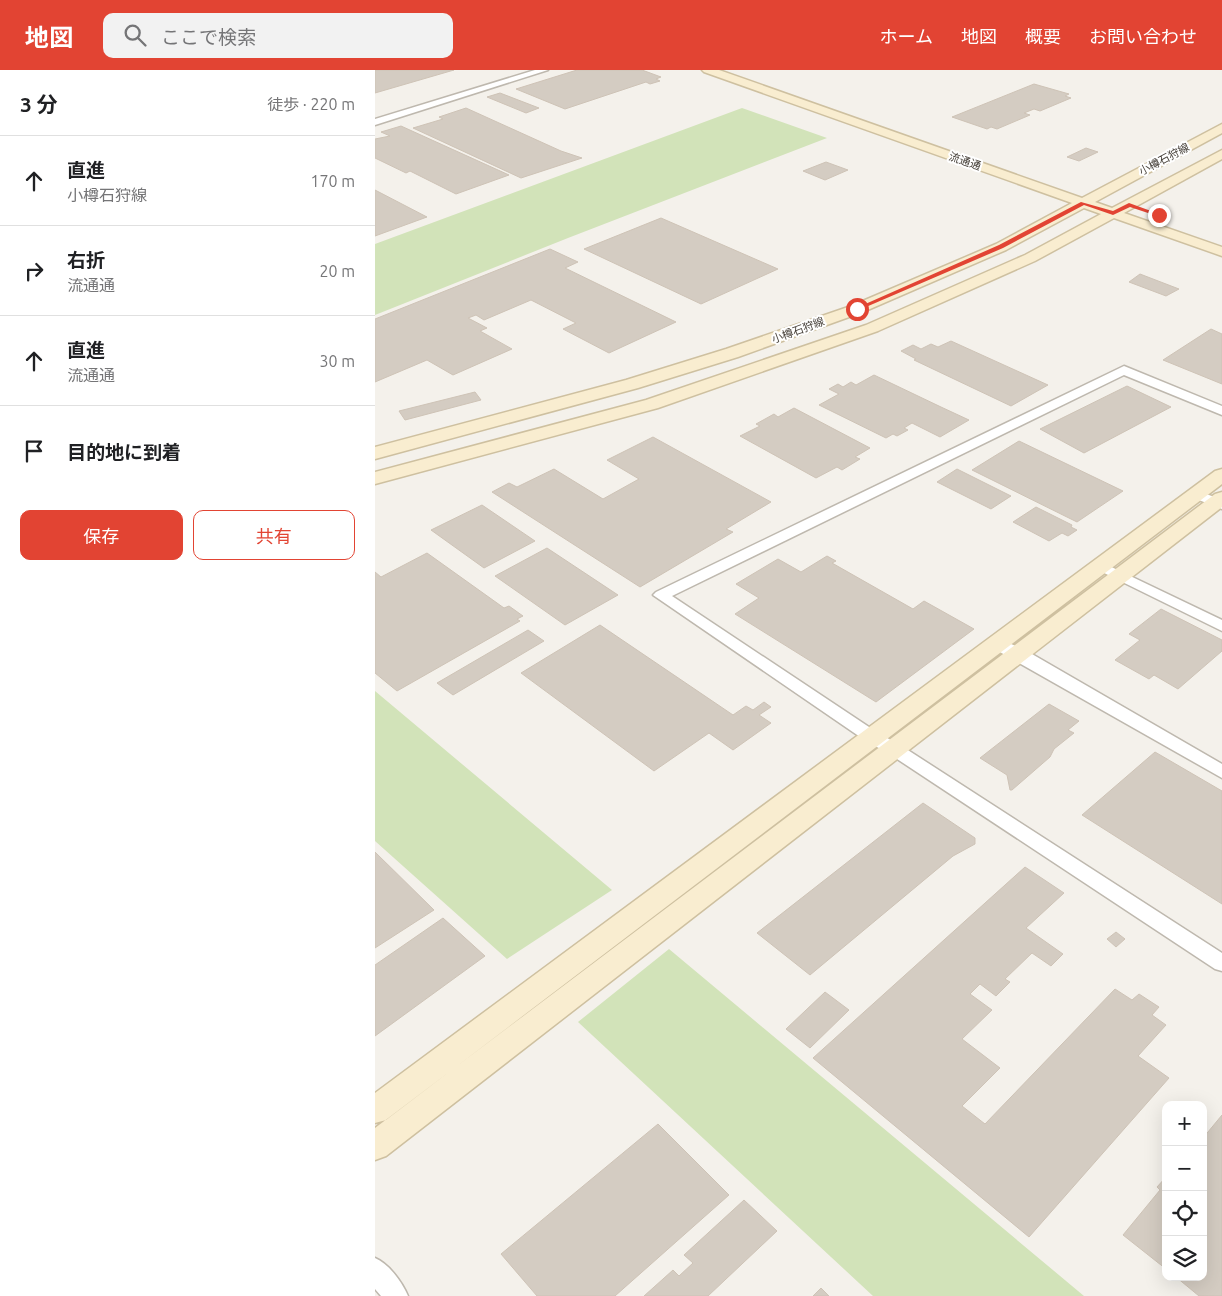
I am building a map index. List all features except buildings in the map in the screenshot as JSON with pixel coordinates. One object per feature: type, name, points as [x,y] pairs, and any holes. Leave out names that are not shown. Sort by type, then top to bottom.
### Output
[{"type":"street","points":[[375,122],[544,70]]},
{"type":"street","name":"流通通","points":[[708,70],[1089,195],[1137,207]]},
{"type":"street","name":"流通通","points":[[743,70],[967,148]]},
{"type":"street","name":"小樽石狩線","points":[[375,453],[623,386],[741,350],[857,309],[1001,247],[1089,195],[1222,128]]},
{"type":"street","name":"小樽石狩線","points":[[375,478],[652,404],[872,328],[1030,258],[1113,213],[1137,207],[1222,154]]},
{"type":"street","name":"流通通","points":[[1089,195],[1113,213],[1222,252]]},
{"type":"street","points":[[1219,957],[883,743],[661,595],[1124,370],[1222,411]]},
{"type":"street","points":[[375,1110],[883,743],[1111,570],[1214,500],[1222,475]]},
{"type":"street","points":[[1111,570],[1222,626]]},
{"type":"street","points":[[1008,649],[1222,772]]},
{"type":"street","points":[[375,1146],[883,743]]},
{"type":"street","points":[[375,1270],[396,1296]]},
{"type":"green space","points":[[742,108],[827,138],[375,315],[375,244]]},
{"type":"green space","points":[[375,691],[612,890],[507,959],[375,841]]},
{"type":"green space","points":[[669,949],[1084,1296],[873,1296],[578,1022]]},
{"type":"route","points":[[857,309],[1001,247],[1083,203],[1113,213],[1129,205],[1159,215]]}]
